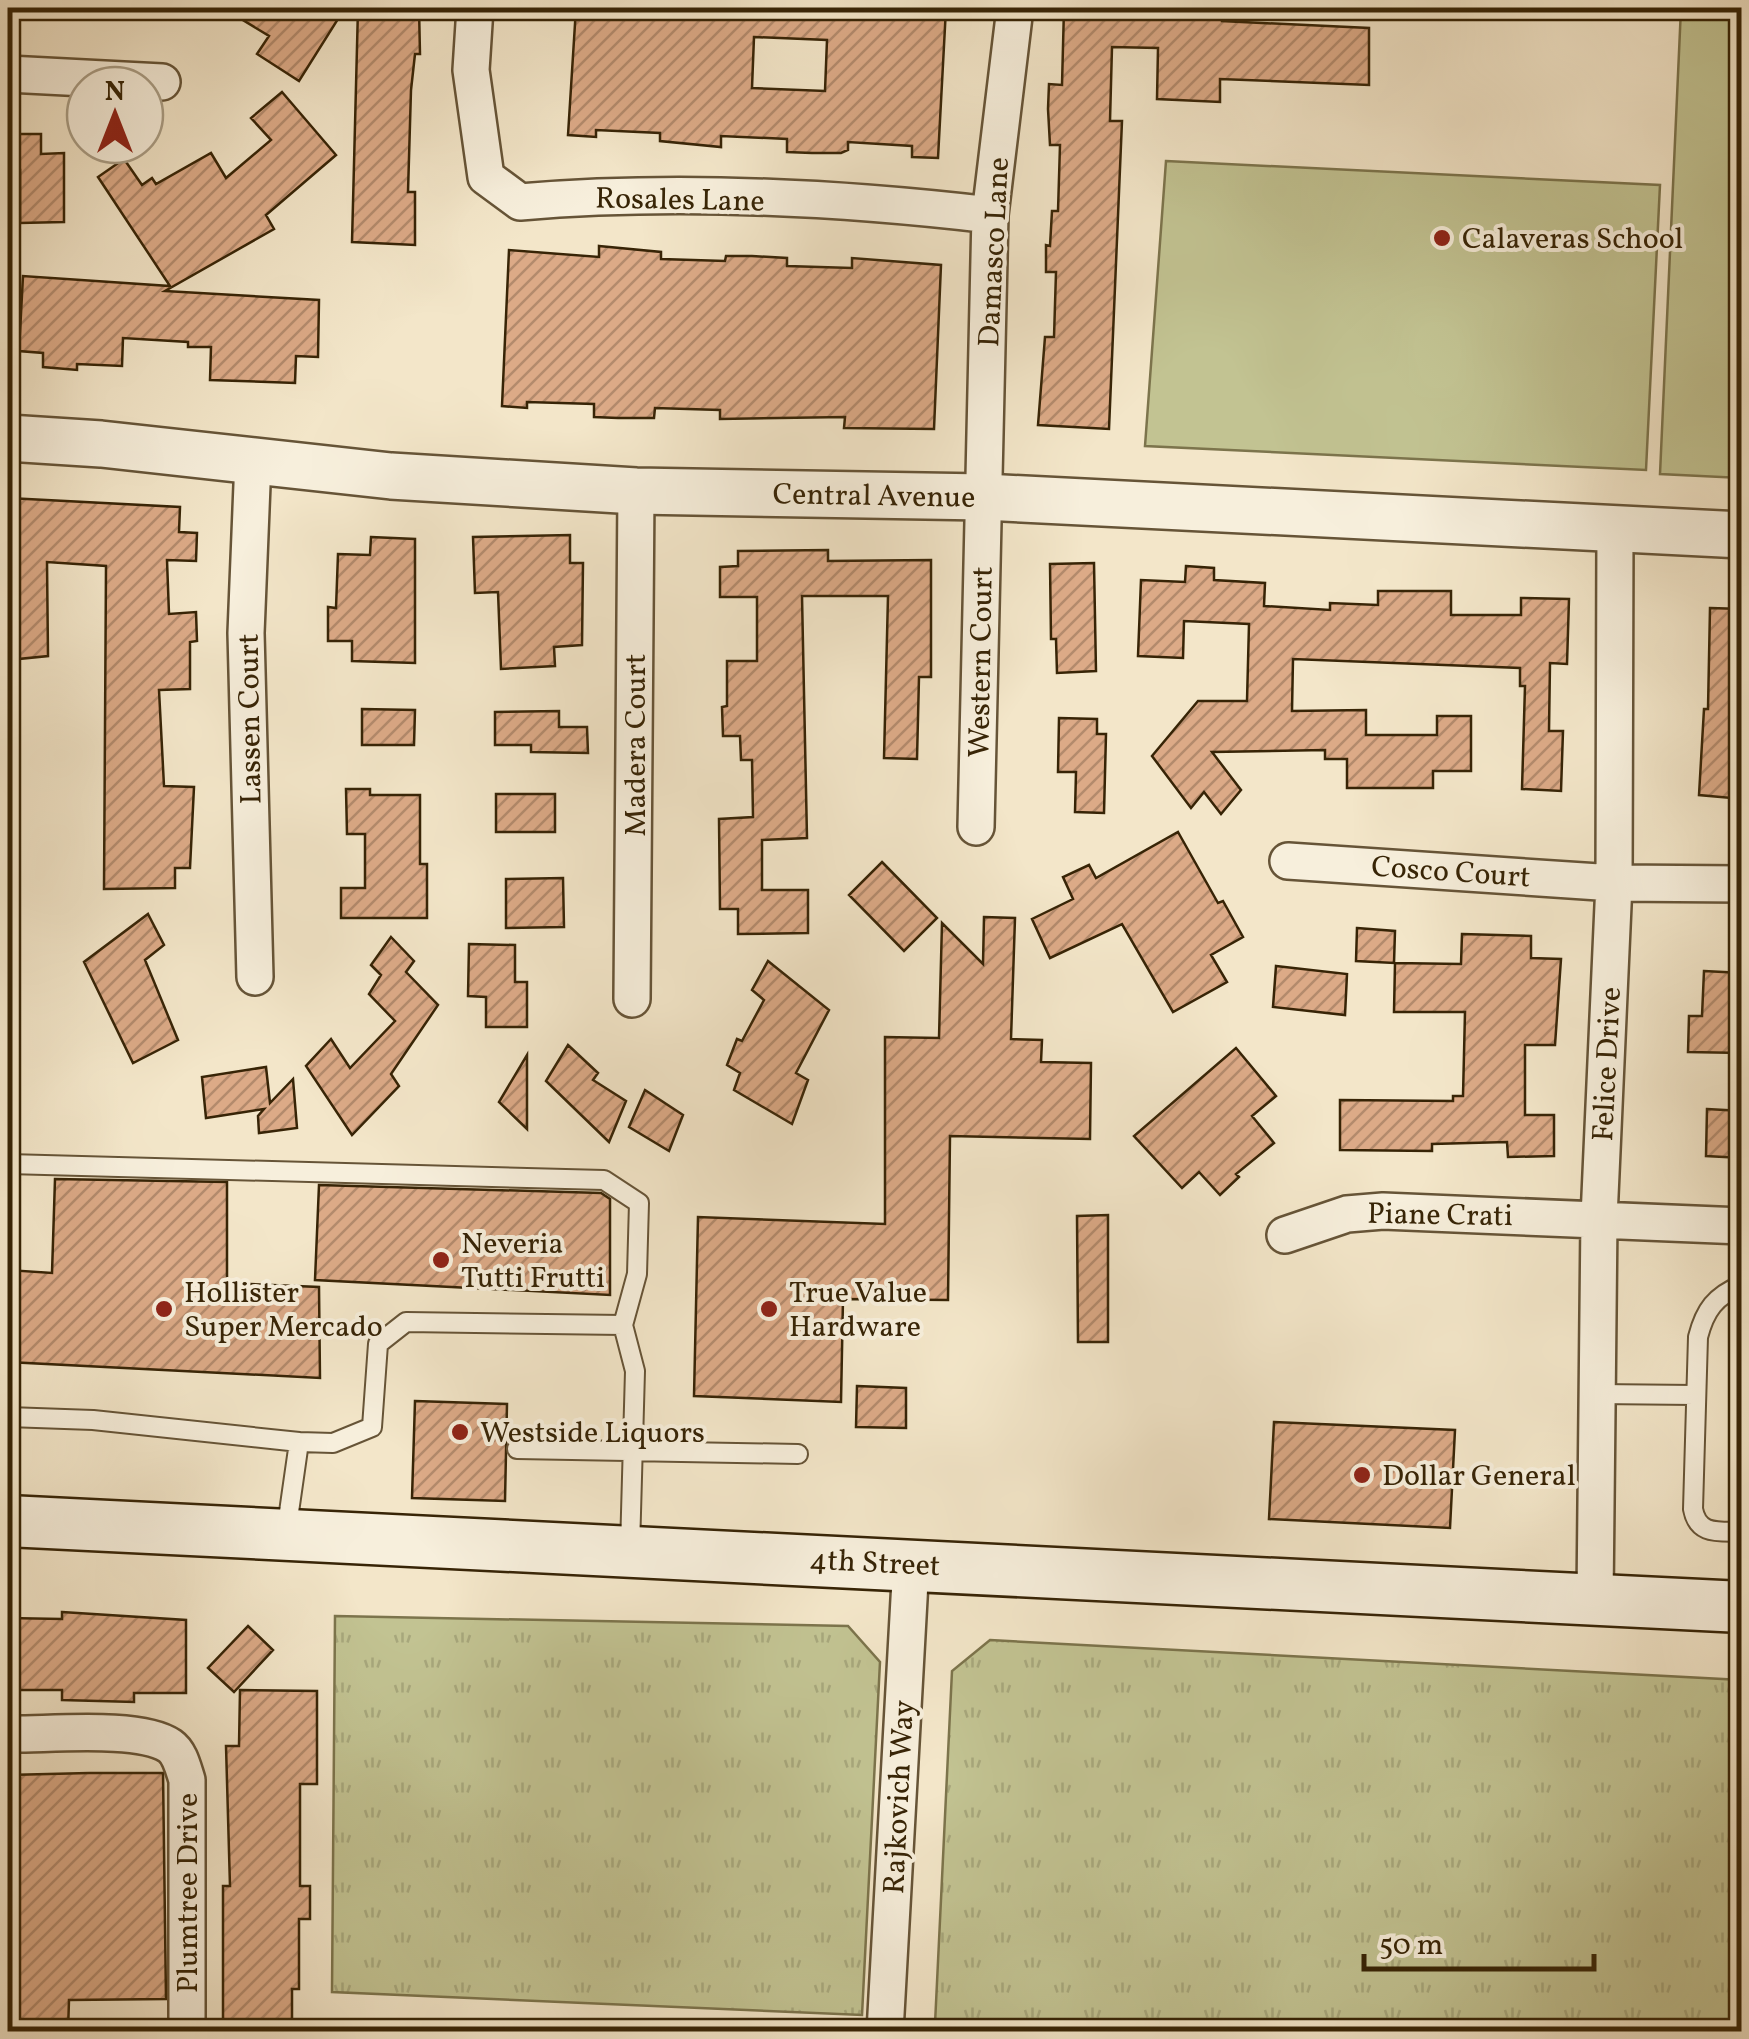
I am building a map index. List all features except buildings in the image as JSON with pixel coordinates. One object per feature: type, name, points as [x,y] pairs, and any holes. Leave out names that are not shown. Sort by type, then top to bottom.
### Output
[{"type":"main road","name":"4th Street","points":[[8,1521],[1742,1607]]},
{"type":"street","name":"Rosales Lane","points":[[475,8],[470,70],[486,177],[520,202],[600,195],[716,197],[990,215]]},
{"type":"street","name":"Damasco Lane","points":[[984,497],[990,215],[1015,8]]},
{"type":"street","points":[[8,74],[65,77]]},
{"type":"street","name":"Central Avenue","points":[[8,438],[391,476],[636,491],[984,497],[1742,535]]},
{"type":"street","name":"Lassen Court","points":[[253,460],[246,632],[254,977]]},
{"type":"street","name":"Madera Court","points":[[632,999],[636,491]]},
{"type":"street","name":"Western Court","points":[[976,826],[984,497]]},
{"type":"street","name":"Felice Drive","points":[[1595,1600],[1598,1218],[1614,884],[1616,529]]},
{"type":"street","name":"Cosco Court","points":[[1288,861],[1614,884],[1742,884]]},
{"type":"street","name":"Piane Crati","points":[[1286,1235],[1347,1214],[1382,1211],[1742,1226]]},
{"type":"street","name":"Rajkovich Way","points":[[885,2032],[911,1563]]},
{"type":"street","name":"Plumtree Drive","points":[[8,1734],[154,1739],[178,1756],[187,1780],[188,2032]]},
{"type":"lane","points":[[8,1164],[604,1180],[639,1203],[637,1274],[623,1325],[635,1371],[630,1550]]},
{"type":"lane","points":[[1742,1285],[1720,1296],[1705,1312],[1698,1337],[1695,1395],[1696,1522],[1706,1531],[1742,1532]]},
{"type":"lane","points":[[8,1417],[93,1420],[333,1443],[372,1427],[378,1344],[406,1322],[623,1325]]},
{"type":"lane","points":[[1597,1394],[1695,1395]]},
{"type":"lane","points":[[286,1534],[299,1442]]},
{"type":"lane","points":[[517,1449],[798,1454]]},
{"type":"green space","points":[[1681,8],[1741,8],[1741,478],[1660,474]]},
{"type":"green space","points":[[1166,161],[1660,185],[1646,470],[1145,446]]},
{"type":"green space","points":[[335,1616],[848,1626],[880,1662],[862,2015],[332,1992]]},
{"type":"green space","points":[[990,1640],[1741,1680],[1741,2031],[1094,2032],[935,2024],[952,1671]]},
{"type":"place","name":"Calaveras School","points":[[1442,238]]},
{"type":"place","name":"Neveria Tutti Frutti","points":[[441,1260]]},
{"type":"place","name":"Hollister Super Mercado","points":[[164,1309]]},
{"type":"place","name":"True Value Hardware","points":[[769,1309]]},
{"type":"place","name":"Westside Liquors","points":[[460,1432]]},
{"type":"place","name":"Dollar General","points":[[1362,1475]]}]
